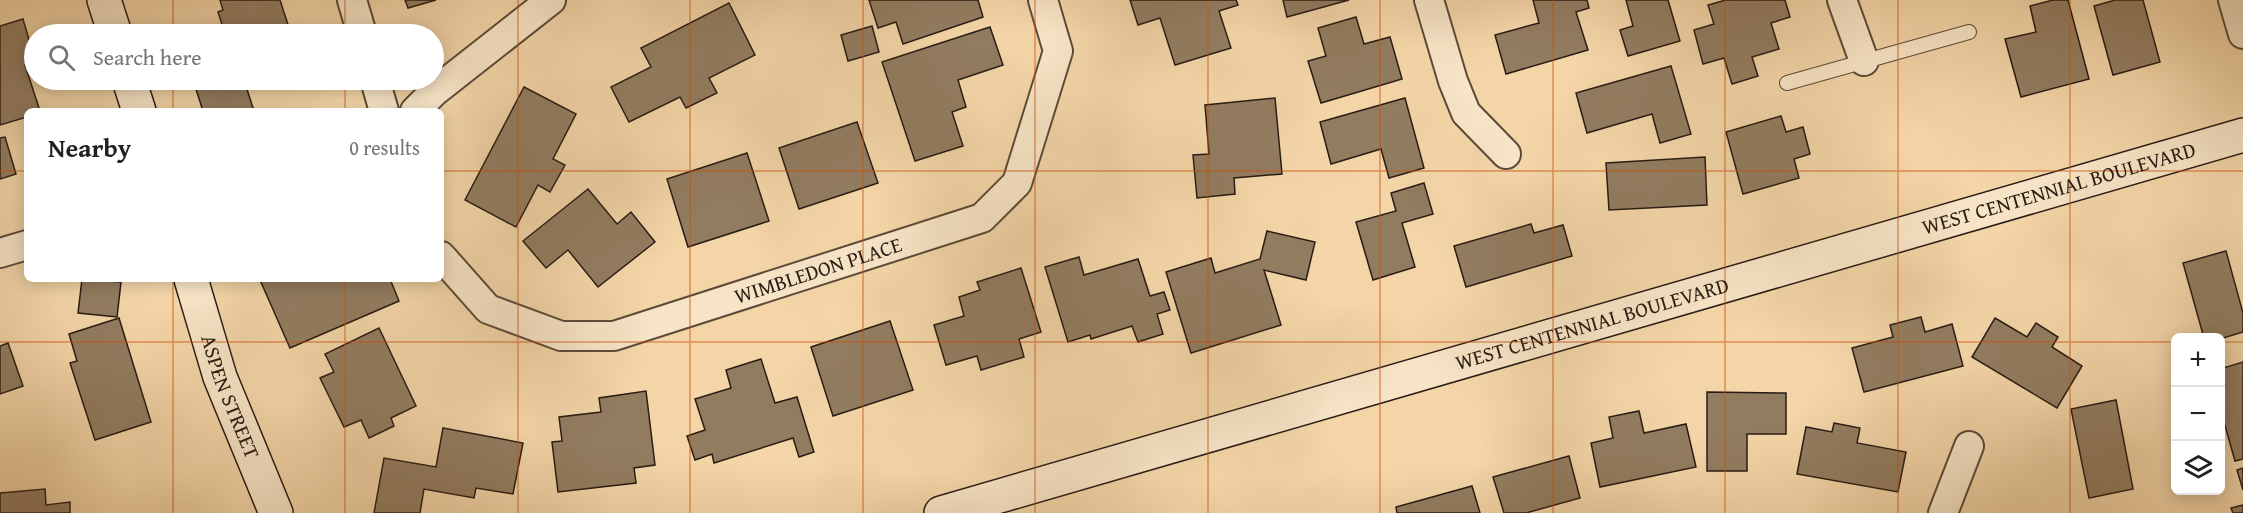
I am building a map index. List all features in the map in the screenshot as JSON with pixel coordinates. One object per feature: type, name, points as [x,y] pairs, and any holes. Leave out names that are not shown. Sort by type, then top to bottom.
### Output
[{"type":"main road","points":[[104,0],[112,24]]},
{"type":"main road","points":[[132,90],[138,108]]},
{"type":"main road","name":"WEST CENTENNIAL BOULEVARD","points":[[941,513],[2243,135]]},
{"type":"main road","name":"ASPEN STREET","points":[[192,282],[220,377],[276,513]]},
{"type":"street","points":[[352,0],[359,24]]},
{"type":"street","points":[[444,84],[551,0]]},
{"type":"street","name":"WIMBLEDON PLACE","points":[[444,259],[488,309],[561,336],[614,336],[982,219],[1017,183],[1058,51],[1043,0]]},
{"type":"street","points":[[1429,0],[1453,81],[1466,113],[1506,154]]},
{"type":"street","points":[[1842,0],[1864,61]]},
{"type":"street","points":[[2233,0],[2243,34]]},
{"type":"street","points":[[378,90],[383,108]]},
{"type":"street","points":[[418,108],[437,90]]},
{"type":"street","points":[[0,253],[24,246]]},
{"type":"street","points":[[1943,513],[1969,446]]},
{"type":"lane","points":[[1787,83],[1969,32]]},
{"type":"building","points":[[220,0],[280,0],[288,24],[222,24],[218,12],[223,10]]},
{"type":"building","points":[[405,0],[436,0],[408,8]]},
{"type":"building","points":[[869,0],[978,0],[983,17],[903,44],[896,22],[878,28]]},
{"type":"building","points":[[1130,0],[1236,0],[1238,5],[1219,11],[1231,48],[1175,65],[1160,18],[1138,25]]},
{"type":"building","points":[[1283,0],[1349,0],[1287,17]]},
{"type":"building","points":[[1533,0],[1587,0],[1589,8],[1576,12],[1588,50],[1506,74],[1495,35],[1539,23]]},
{"type":"building","points":[[1626,0],[1668,0],[1680,41],[1628,56],[1620,30],[1633,26]]},
{"type":"building","points":[[1726,0],[1785,0],[1790,17],[1771,23],[1779,49],[1752,57],[1758,76],[1732,84],[1724,58],[1703,64],[1694,30],[1714,24],[1708,5]]},
{"type":"building","points":[[2053,0],[2068,0],[2089,79],[2021,97],[2005,39],[2036,32],[2030,6]]},
{"type":"building","points":[[2115,0],[2143,0],[2160,62],[2113,75],[2094,6]]},
{"type":"building","points":[[729,3],[755,55],[709,78],[717,93],[686,108],[680,97],[629,122],[611,87],[651,67],[641,48]]},
{"type":"building","points":[[1356,17],[1364,44],[1390,37],[1402,79],[1321,103],[1308,61],[1326,56],[1318,28]]},
{"type":"building","points":[[23,19],[24,90],[33,90],[39,108],[24,108],[24,118],[0,125],[0,26]]},
{"type":"building","points":[[872,26],[879,52],[848,61],[841,35]]},
{"type":"building","points":[[990,27],[1003,65],[958,80],[966,107],[952,112],[963,146],[915,161],[882,62]]},
{"type":"building","points":[[1671,66],[1691,134],[1660,143],[1652,114],[1587,133],[1576,93]]},
{"type":"building","points":[[524,87],[576,114],[553,159],[565,165],[550,192],[538,185],[516,227],[465,200]]},
{"type":"building","points":[[196,90],[247,90],[253,108],[202,108]]},
{"type":"building","points":[[1275,98],[1282,174],[1234,178],[1235,194],[1197,198],[1193,155],[1209,154],[1205,105]]},
{"type":"building","points":[[1405,98],[1424,168],[1389,178],[1381,149],[1331,164],[1320,122]]},
{"type":"building","points":[[1781,116],[1786,132],[1803,127],[1810,154],[1794,159],[1799,178],[1743,194],[1726,132]]},
{"type":"building","points":[[857,122],[878,183],[799,209],[779,148]]},
{"type":"building","points":[[5,137],[16,174],[0,179],[0,138]]},
{"type":"building","points":[[747,153],[769,221],[688,247],[667,179]]},
{"type":"building","points":[[1705,157],[1707,205],[1609,210],[1606,163]]},
{"type":"building","points":[[1424,183],[1433,214],[1402,223],[1415,267],[1373,280],[1356,222],[1396,211],[1391,193]]},
{"type":"building","points":[[588,189],[617,224],[631,212],[655,242],[598,287],[568,250],[546,268],[523,241]]},
{"type":"building","points":[[1531,224],[1534,233],[1563,225],[1572,256],[1466,287],[1454,246]]},
{"type":"building","points":[[1267,231],[1315,242],[1306,280],[1264,270],[1281,325],[1191,353],[1166,272],[1211,258],[1215,273],[1260,259]]},
{"type":"building","points":[[2226,251],[2243,313],[2243,332],[2225,337],[2225,333],[2203,333],[2183,263]]},
{"type":"building","points":[[1079,257],[1084,275],[1138,259],[1150,296],[1164,292],[1170,310],[1157,314],[1163,334],[1138,342],[1132,326],[1091,339],[1090,335],[1068,342],[1045,267]]},
{"type":"building","points":[[1021,268],[1041,332],[1019,339],[1024,357],[981,370],[977,356],[946,365],[934,325],[964,316],[959,297],[980,290],[977,282]]},
{"type":"building","points":[[82,282],[121,282],[117,317],[78,313]]},
{"type":"building","points":[[261,282],[391,282],[399,301],[290,348]]},
{"type":"building","points":[[1921,317],[1925,332],[1952,324],[1963,366],[1864,392],[1852,348],[1893,337],[1890,325]]},
{"type":"building","points":[[119,318],[151,422],[95,440],[70,363],[77,361],[69,334]]},
{"type":"building","points":[[1995,318],[2027,337],[2036,323],[2058,337],[2052,347],[2082,366],[2057,408],[1972,357]]},
{"type":"building","points":[[890,321],[913,390],[833,416],[811,347]]},
{"type":"building","points":[[379,328],[416,406],[391,418],[394,426],[369,438],[361,420],[344,427],[320,378],[334,372],[325,354]]},
{"type":"building","points":[[8,343],[23,386],[0,394],[0,346]]},
{"type":"building","points":[[761,359],[775,403],[797,397],[814,452],[799,457],[793,438],[714,463],[712,454],[695,460],[687,436],[705,430],[695,399],[731,388],[726,370]]},
{"type":"building","points":[[2243,362],[2243,459],[2235,461],[2225,426],[2225,367]]},
{"type":"building","points":[[646,391],[655,465],[634,468],[636,483],[558,492],[552,442],[562,441],[559,417],[601,412],[599,398]]},
{"type":"building","points":[[1707,392],[1786,393],[1786,434],[1747,434],[1747,471],[1707,471]]},
{"type":"building","points":[[2116,400],[2133,489],[2089,498],[2071,409]]},
{"type":"building","points":[[1639,411],[1644,433],[1686,424],[1696,467],[1600,487],[1591,443],[1613,438],[1609,417]]},
{"type":"building","points":[[1834,423],[1860,428],[1857,443],[1906,452],[1898,492],[1797,474],[1806,427],[1832,432]]},
{"type":"building","points":[[443,428],[523,443],[513,494],[476,488],[474,498],[424,489],[420,513],[374,513],[384,458],[436,467]]},
{"type":"building","points":[[1569,456],[1580,498],[1526,513],[1504,513],[1493,477]]},
{"type":"building","points":[[2243,468],[2243,490],[2237,470]]},
{"type":"building","points":[[1472,486],[1480,513],[1397,513],[1396,507]]},
{"type":"building","points":[[45,489],[46,505],[70,502],[70,513],[0,513],[0,493]]},
{"type":"building","points":[[2243,505],[2243,513],[2233,513],[2231,508]]}]
